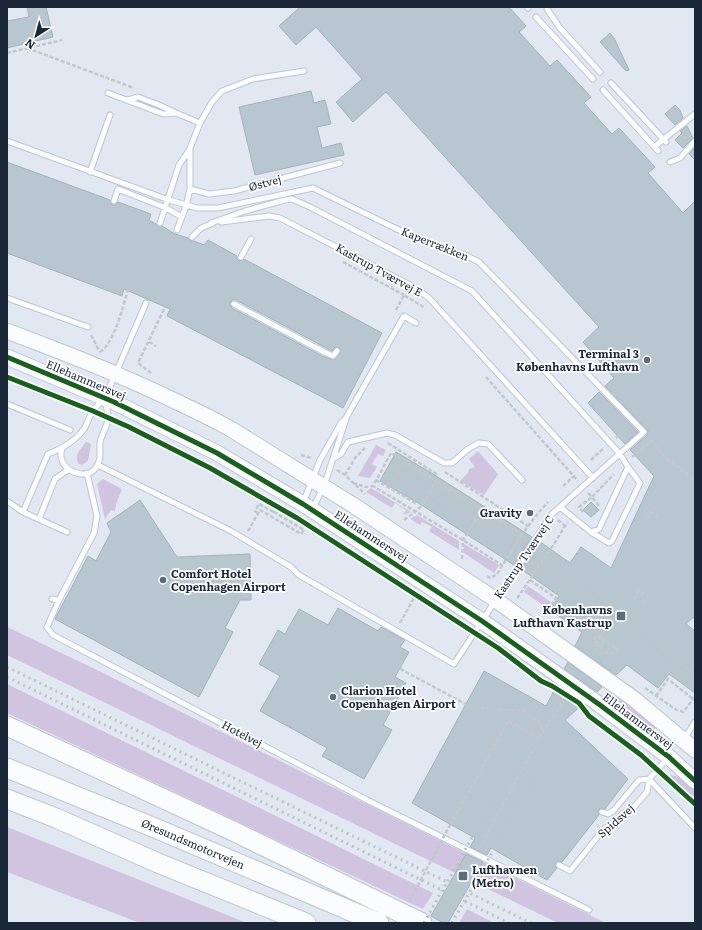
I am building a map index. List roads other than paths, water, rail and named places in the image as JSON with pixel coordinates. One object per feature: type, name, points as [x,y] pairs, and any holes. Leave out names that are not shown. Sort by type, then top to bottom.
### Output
[{"type":"highway","points":[[7,726],[235,832],[422,923]]},
{"type":"highway","name":"Øresundsmotorvejen","points":[[7,768],[155,828],[379,923]]},
{"type":"highway","points":[[7,799],[56,818],[158,863],[306,923]]},
{"type":"highway","points":[[7,813],[68,836],[158,863]]},
{"type":"street","name":"Ellehammersvej","points":[[7,331],[115,374],[221,424],[318,483],[496,600],[634,700],[695,750]]},
{"type":"street","name":"Ellehammersvej","points":[[7,357],[105,398],[217,453],[307,507],[482,621],[600,705],[669,757],[695,781]]},
{"type":"street","points":[[669,757],[683,739]]},
{"type":"lane","points":[[547,8],[560,28],[600,72]]},
{"type":"lane","points":[[536,17],[592,79]]},
{"type":"lane","points":[[160,223],[169,200],[179,165],[190,148],[200,123],[212,102],[222,90],[253,79],[304,71]]},
{"type":"lane","points":[[611,83],[665,141]]},
{"type":"lane","points":[[603,90],[656,149],[695,114]]},
{"type":"lane","points":[[108,93],[128,100],[138,97],[200,123]]},
{"type":"lane","points":[[90,172],[110,115]]},
{"type":"lane","name":"Kaperrækken","points":[[7,141],[186,206],[197,208],[218,208],[313,188],[401,231],[435,246],[463,254],[479,262],[644,432],[622,452]]},
{"type":"lane","points":[[670,162],[680,158],[695,141]]},
{"type":"lane","points":[[176,230],[186,206],[190,189],[190,148]]},
{"type":"lane","name":"Østvej","points":[[190,189],[209,194],[234,191],[340,163]]},
{"type":"lane","points":[[114,201],[118,189],[166,208],[182,217]]},
{"type":"lane","name":"Kaperrækken","points":[[211,223],[245,211],[292,199],[472,290],[622,452],[627,465],[640,483],[612,541],[608,543],[591,532],[560,507]]},
{"type":"lane","name":"Kastrup Tværvej E","points":[[192,237],[201,228],[211,223],[269,216],[280,218],[414,287],[429,298],[593,478]]},
{"type":"lane","points":[[241,258],[251,239]]},
{"type":"lane","points":[[7,298],[88,327]]},
{"type":"lane","points":[[23,512],[48,454],[62,449],[82,431],[93,411],[105,398],[146,303]]},
{"type":"lane","points":[[234,304],[324,352],[333,356],[337,351]]},
{"type":"lane","points":[[307,507],[318,483],[320,460],[404,316],[416,323]]},
{"type":"lane","points":[[62,449],[61,458],[64,466],[68,470],[78,473],[93,471],[98,465],[101,456],[100,442],[108,418],[105,398]]},
{"type":"lane","points":[[7,404],[70,430]]},
{"type":"lane","points":[[307,507],[318,483],[334,458],[347,416]]},
{"type":"lane","points":[[334,458],[341,454],[348,442],[387,433],[395,435],[444,463],[452,463],[468,449],[479,443],[488,444],[522,480]]},
{"type":"lane","name":"Kastrup Tværvej C","points":[[98,465],[231,531],[292,567],[299,575],[454,664],[552,514],[622,452]]},
{"type":"lane","points":[[591,532],[599,529],[627,465]]},
{"type":"lane","points":[[39,519],[55,479],[68,470]]},
{"type":"lane","name":"Hotelvej","points":[[87,473],[97,516],[94,533],[59,600],[47,627],[53,635],[367,800],[589,910]]},
{"type":"lane","points":[[7,501],[23,512],[67,532]]},
{"type":"lane","points":[[52,599],[59,600]]},
{"type":"lane","points":[[683,739],[695,722]]},
{"type":"lane","name":"Spidsvej","points":[[559,865],[570,871],[604,829],[618,819],[622,814],[633,808],[647,792],[649,779],[669,757]]},
{"type":"lane","points":[[649,779],[695,828]]},
{"type":"lane","name":"Spidsvej","points":[[602,812],[608,814],[613,811],[639,780],[649,779]]},
{"type":"railway","points":[[391,463],[470,511],[547,561],[622,614],[695,670]]},
{"type":"railway","points":[[387,471],[502,541],[618,620],[695,678]]},
{"type":"railway","points":[[7,667],[531,923]]},
{"type":"railway","points":[[7,677],[509,923]]},
{"type":"railway","points":[[424,923],[524,745]]},
{"type":"railway","points":[[452,923],[546,757]]},
{"type":"place","name":"Terminal 3 Københavns Lufthavn","points":[[647,360]]},
{"type":"place","name":"Gravity","points":[[530,513]]},
{"type":"place","name":"Comfort Hotel Copenhagen Airport","points":[[163,580]]},
{"type":"place","name":"Københavns Lufthavn Kastrup","points":[[621,616]]},
{"type":"place","name":"Clarion Hotel Copenhagen Airport","points":[[333,697]]},
{"type":"place","name":"Lufthavnen (Metro)","points":[[463,876]]}]
